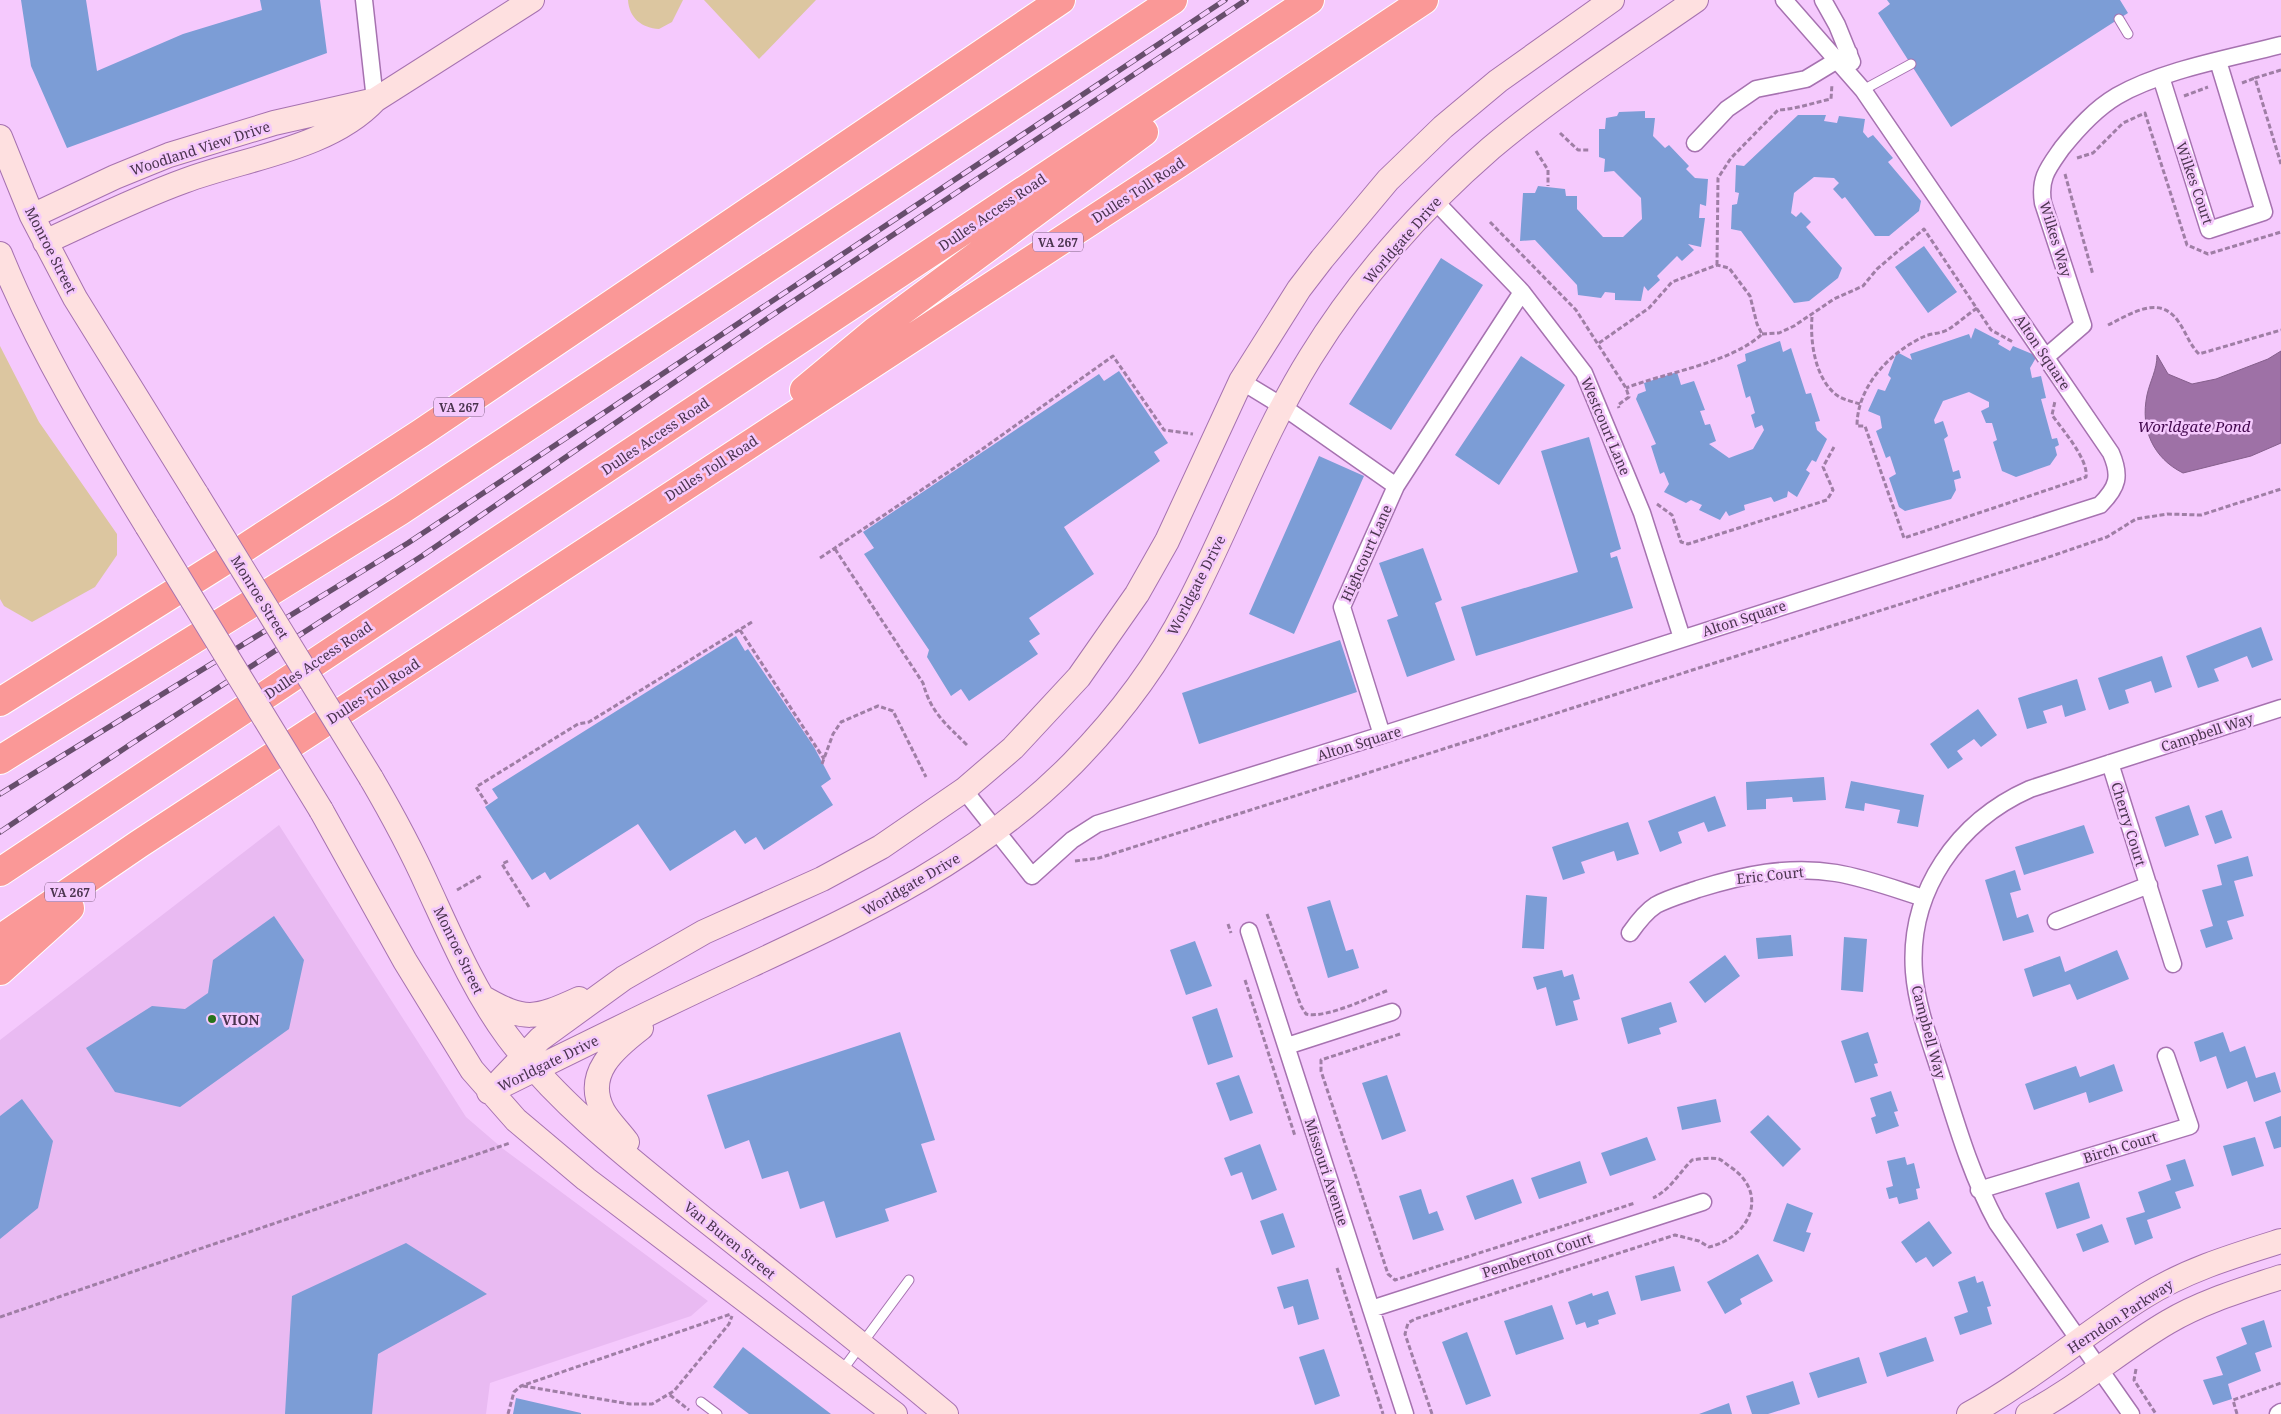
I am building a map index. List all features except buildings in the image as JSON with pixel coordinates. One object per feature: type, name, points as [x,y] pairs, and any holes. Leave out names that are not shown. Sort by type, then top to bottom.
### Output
[{"type":"highway","name":"VA 267","points":[[0,702],[420,433],[1060,0]]},
{"type":"highway","points":[[0,760],[287,583],[441,484],[1173,0]]},
{"type":"highway","name":"Dulles Toll Road","points":[[0,939],[139,844],[1178,164],[1424,0]]},
{"type":"highway","points":[[690,482],[875,331],[1213,82],[1307,2]]},
{"type":"highway","name":"Dulles Access Road","points":[[0,872],[1307,2]]},
{"type":"highway","points":[[0,684],[91,645]]},
{"type":"highway","points":[[0,971],[139,844]]},
{"type":"street","points":[[364,0],[375,100]]},
{"type":"street","name":"Woodland View Drive","points":[[45,242],[158,191],[268,156],[323,134],[360,116],[375,100],[532,0]]},
{"type":"street","name":"Worldgate Drive","points":[[529,1063],[540,1039],[624,978],[704,932],[852,863],[908,830],[964,790],[1036,726],[1079,677],[1119,622],[1167,541],[1240,381],[1299,290],[1388,180],[1443,127],[1498,81],[1612,0]]},
{"type":"street","name":"Worldgate Drive","points":[[489,1092],[529,1063],[676,1000],[900,893],[954,860],[996,831],[1047,787],[1094,740],[1153,664],[1187,608],[1282,406],[1311,355],[1352,297],[1401,237],[1435,200],[1491,148],[1549,102],[1696,0]]},
{"type":"street","name":"Alton Square","points":[[964,790],[1032,876],[1072,840],[1097,824],[1382,735],[2100,505],[2113,492],[2118,470],[2111,453],[1843,58],[1784,0]]},
{"type":"street","name":"Alton Square","points":[[1823,0],[1837,25],[1843,58]]},
{"type":"street","name":"Wilkes Way","points":[[2047,356],[2083,326],[2043,203],[2040,186],[2049,166],[2084,121],[2117,96],[2160,77],[2281,45]]},
{"type":"street","points":[[1695,143],[1727,109],[1756,89],[1806,79],[1843,58]]},
{"type":"street","name":"Wilkes Court","points":[[2160,77],[2209,230],[2264,212],[2218,61]]},
{"type":"street","name":"Woodland View Drive","points":[[32,216],[106,181],[169,155],[274,123],[375,100]]},
{"type":"street","name":"Monroe Street","points":[[0,137],[32,216],[92,327],[371,778],[403,835],[482,997],[529,1063]]},
{"type":"street","name":"Westcourt Lane","points":[[1435,200],[1522,292],[1584,373],[1642,513],[1682,638]]},
{"type":"street","points":[[0,254],[21,304],[86,426],[321,810],[429,1002],[472,1070],[489,1092],[561,1160],[895,1414]]},
{"type":"street","name":"Highcourt Lane","points":[[1382,735],[1342,607],[1396,486],[1522,292]]},
{"type":"street","points":[[1240,381],[1282,406],[1396,486]]},
{"type":"street","name":"Campbell Way","points":[[2130,1414],[1998,1223],[1979,1190],[1967,1159],[1919,1004],[1914,971],[1914,942],[1924,898],[1942,860],[1960,837],[1985,814],[2030,789],[2281,708]]},
{"type":"street","name":"Cherry Court","points":[[2110,763],[2173,964]]},
{"type":"street","name":"Eric Court","points":[[1630,934],[1640,918],[1654,906],[1670,898],[1732,879],[1770,872],[1809,870],[1835,873],[1924,898]]},
{"type":"street","points":[[2056,921],[2149,885]]},
{"type":"street","name":"Missouri Avenue","points":[[1249,931],[1405,1414]]},
{"type":"street","points":[[482,997],[509,1012],[526,1016],[536,1015],[556,1009],[624,978]]},
{"type":"street","points":[[663,1186],[603,1111],[598,1095],[597,1080],[600,1069],[610,1053],[676,1000]]},
{"type":"street","points":[[1287,1046],[1392,1012]]},
{"type":"street","name":"Birch Court","points":[[1979,1190],[2190,1126],[2166,1056]]},
{"type":"street","name":"Van Buren Street","points":[[529,1063],[588,1122],[663,1186],[946,1414]]},
{"type":"street","name":"Pemberton Court","points":[[1370,1309],[1703,1202]]},
{"type":"street","name":"Herndon Parkway","points":[[1970,1414],[1999,1398],[2144,1296],[2202,1266],[2281,1241]]},
{"type":"street","points":[[2028,1414],[2099,1369],[2147,1335],[2188,1311],[2229,1294],[2281,1277]]},
{"type":"lane","points":[[2119,19],[2128,34]]},
{"type":"lane","points":[[1863,90],[1911,64]]},
{"type":"lane","points":[[840,1373],[909,1280]]},
{"type":"lane","points":[[701,1402],[717,1414]]},
{"type":"path","points":[[2240,84],[2281,70]]},
{"type":"path","points":[[1717,265],[1718,178],[1731,158],[1778,110],[1801,108],[1811,103],[1831,99],[1832,78]]},
{"type":"path","points":[[2255,78],[2281,164]]},
{"type":"path","points":[[2181,97],[2215,85]]},
{"type":"path","points":[[2071,160],[2093,153],[2123,123],[2145,113],[2187,245],[2208,254],[2281,232]]},
{"type":"path","points":[[1560,133],[1578,150],[1590,150]]},
{"type":"path","points":[[1536,151],[1548,170],[1548,186]]},
{"type":"path","points":[[2063,169],[2094,275]]},
{"type":"path","points":[[1490,222],[1576,310],[1599,343],[1626,388],[1629,397],[1618,405],[1621,414]]},
{"type":"path","points":[[1626,388],[1689,369],[1751,345],[1762,334],[1779,333],[1812,316],[1834,299],[1863,286],[1878,269],[1924,229],[1991,330],[2020,344]]},
{"type":"path","points":[[1599,343],[1649,308],[1672,282],[1717,265],[1729,268],[1750,296],[1757,324],[1762,334]]},
{"type":"path","points":[[1977,308],[1947,330],[1929,334],[1894,354],[1873,380],[1860,404],[1857,426],[1865,426],[1904,538],[2086,477],[2087,470],[2081,458],[2052,415],[2056,398]]},
{"type":"path","points":[[2108,325],[2144,308],[2162,308],[2170,312],[2178,321],[2191,346],[2199,354],[2281,330]]},
{"type":"path","points":[[1812,316],[1811,332],[1815,358],[1823,378],[1838,396],[1860,404]]},
{"type":"path","points":[[820,558],[1113,356],[1164,430],[1193,434]]},
{"type":"path","points":[[1653,495],[1657,504],[1672,515],[1681,542],[1688,544],[1827,500],[1833,490],[1823,467],[1834,447]]},
{"type":"path","points":[[1060,851],[1067,859],[1077,861],[1099,858],[2043,559],[2108,537],[2136,519],[2167,514],[2201,515],[2281,489]]},
{"type":"path","points":[[835,549],[923,683],[927,699],[934,712],[967,745]]},
{"type":"path","points":[[487,804],[476,787],[578,724],[589,722],[639,693],[752,622]]},
{"type":"path","points":[[740,630],[825,759]]},
{"type":"path","points":[[822,764],[833,734],[841,722],[878,706],[893,711],[926,778]]},
{"type":"path","points":[[508,862],[502,864],[529,907]]},
{"type":"path","points":[[457,890],[482,876]]},
{"type":"path","points":[[1267,914],[1301,1006],[1306,1014],[1313,1015],[1346,1006],[1390,990]]},
{"type":"path","points":[[1228,924],[1234,943]]},
{"type":"path","points":[[1242,971],[1296,1138]]},
{"type":"path","points":[[1400,1034],[1321,1060],[1321,1072],[1366,1209],[1388,1274],[1395,1280],[1654,1198],[1665,1192],[1678,1174],[1692,1160],[1719,1159],[1740,1172],[1750,1190],[1752,1204],[1744,1228],[1722,1244],[1709,1247],[1699,1241],[1675,1235],[1415,1319],[1408,1323],[1405,1334],[1432,1414]]},
{"type":"path","points":[[0,1317],[511,1143]]},
{"type":"path","points":[[1335,1261],[1382,1414]]},
{"type":"path","points":[[508,1414],[512,1395],[521,1386],[733,1313],[728,1324],[670,1395],[652,1404],[638,1405],[521,1386]]},
{"type":"path","points":[[2136,1366],[2134,1380],[2156,1414]]},
{"type":"path","points":[[2237,1414],[2234,1400],[2281,1383]]},
{"type":"path","points":[[670,1395],[694,1414]]},
{"type":"shaded area","points":[[628,0],[683,0],[672,22],[659,29],[647,27],[638,21],[631,12]]},
{"type":"shaded area","points":[[704,0],[816,0],[759,59]]},
{"type":"shaded area","points":[[0,346],[39,422],[117,534],[117,555],[95,587],[32,622],[4,606],[0,599]]},
{"type":"shaded area","points":[[279,825],[466,1117],[502,1148],[708,1301],[691,1316],[490,1383],[486,1414],[0,1414],[0,1040]]},
{"type":"water","name":"Worldgate Pond","points":[[2281,351],[2281,443],[2251,456],[2183,473],[2173,467],[2157,451],[2147,431],[2145,407],[2155,371],[2157,355],[2168,374],[2192,384],[2216,379],[2268,359]]},
{"type":"railway","points":[[0,794],[408,543],[1225,0]]},
{"type":"railway","points":[[0,832],[131,744],[422,556],[768,318],[1246,0]]},
{"type":"place","name":"VION","points":[[212,1019]]}]
